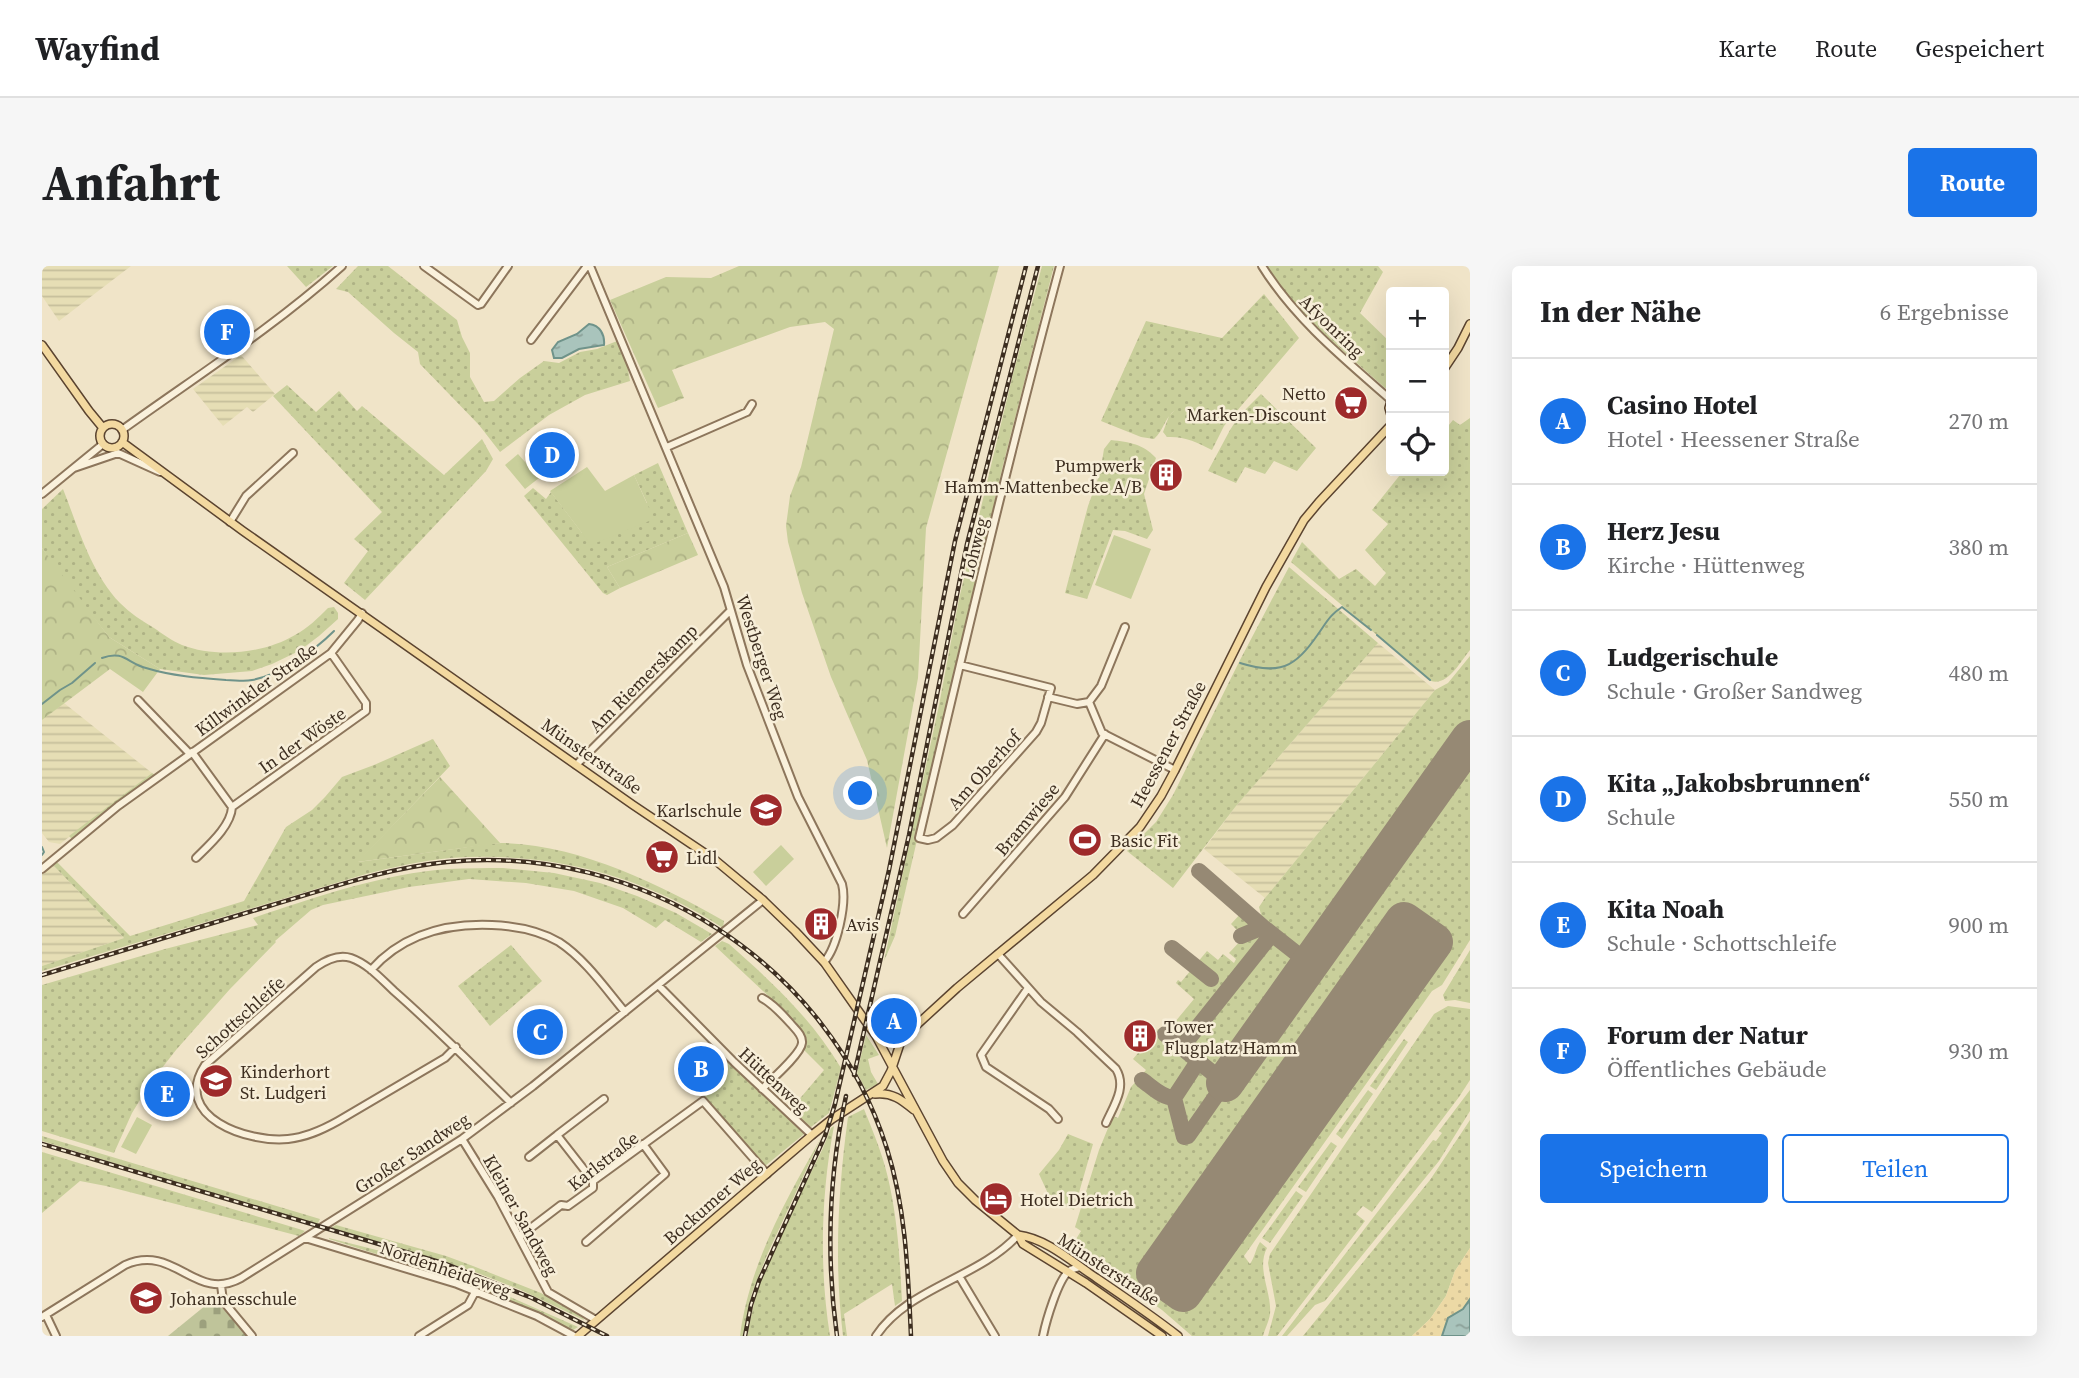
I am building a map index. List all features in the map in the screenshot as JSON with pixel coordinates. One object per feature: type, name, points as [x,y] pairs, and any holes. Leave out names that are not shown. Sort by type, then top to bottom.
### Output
[{"type":"main road","points":[[1449,362],[1470,324]]},
{"type":"main road","points":[[42,345],[103,428]]},
{"type":"main road","points":[[112,424],[122,430],[122,442],[115,448],[103,444],[100,437],[103,428],[112,424]]},
{"type":"main road","name":"Heessener Straße","points":[[893,1065],[901,1042],[909,1032],[1121,848],[1152,810],[1175,771],[1266,587],[1298,530],[1319,502],[1386,430]]},
{"type":"main road","name":"Münsterstraße","points":[[122,442],[230,522],[715,860],[763,900],[824,962],[876,1036],[943,1161],[958,1183],[1018,1235],[1023,1244],[1162,1336]]},
{"type":"main road","points":[[876,1036],[888,1037],[909,1032]]},
{"type":"main road","name":"Bockumer Weg","points":[[576,1336],[812,1135],[885,1084],[893,1065]]},
{"type":"main road","points":[[871,1095],[881,1093],[894,1096],[917,1112]]},
{"type":"main road","name":"Münsterstraße","points":[[1018,1235],[1028,1236],[1080,1267],[1178,1336]]},
{"type":"street","points":[[122,430],[259,333],[342,266]]},
{"type":"street","points":[[424,266],[478,305],[508,266]]},
{"type":"street","points":[[531,340],[589,266]]},
{"type":"street","name":"Westberger Weg","points":[[589,266],[724,587],[747,665],[798,797],[842,884],[844,899],[839,925],[828,958],[824,962]]},
{"type":"street","name":"Lohweg","points":[[919,838],[1028,387],[1060,266]]},
{"type":"street","name":"Afyonring","points":[[1262,266],[1287,303],[1386,396]]},
{"type":"street","points":[[667,447],[747,412],[752,404]]},
{"type":"street","points":[[42,494],[103,444]]},
{"type":"street","points":[[74,468],[118,453],[162,472]]},
{"type":"street","points":[[230,522],[247,496],[293,453]]},
{"type":"street","name":"Am Riemerskamp","points":[[576,765],[730,611]]},
{"type":"street","name":"Killwinkler Straße","points":[[42,869],[97,822],[331,653],[362,613]]},
{"type":"street","points":[[960,664],[1051,688],[1048,697],[1077,704],[1089,702],[1101,687],[1125,627]]},
{"type":"street","name":"In der Wöste","points":[[196,858],[227,821],[232,807],[366,711],[366,703],[331,653]]},
{"type":"street","name":"Am Oberhof","points":[[919,838],[936,838],[953,825],[1037,732],[1048,697]]},
{"type":"street","name":"Killwinkler Straße","points":[[138,700],[191,753]]},
{"type":"street","points":[[1089,702],[1105,734],[1175,771]]},
{"type":"street","name":"Bramwiese","points":[[963,914],[1065,797],[1105,734]]},
{"type":"street","points":[[191,753],[232,807]]},
{"type":"street","name":"Großer Sandweg","points":[[221,1285],[241,1278],[462,1139],[511,1103],[763,900]]},
{"type":"street","points":[[371,970],[399,945],[440,928],[480,924],[519,928],[551,938],[571,952],[625,1012]]},
{"type":"street","points":[[998,954],[1041,1002],[1077,1032],[1120,1075],[1121,1089],[1106,1123]]},
{"type":"street","name":"Schottschleife","points":[[456,1047],[445,1058],[338,1121],[304,1136],[285,1139],[238,1132],[215,1121],[206,1113],[200,1104],[197,1091],[198,1080],[205,1065],[311,971],[326,961],[340,957],[351,958],[371,970],[456,1047],[511,1103]]},
{"type":"street","name":"Hüttenweg","points":[[659,985],[762,1089],[812,1135]]},
{"type":"street","points":[[1028,988],[981,1055],[981,1059],[986,1067],[1049,1108],[1058,1119]]},
{"type":"street","points":[[762,998],[783,1015],[802,1041],[796,1054],[762,1089]]},
{"type":"street","points":[[529,1157],[604,1099]]},
{"type":"street","name":"Karlstraße","points":[[520,1237],[561,1205],[568,1206],[593,1188],[593,1181],[703,1101],[768,1174]]},
{"type":"street","points":[[557,1135],[593,1181]]},
{"type":"street","name":"Kleiner Sandweg","points":[[462,1139],[520,1237],[548,1292],[596,1320]]},
{"type":"street","points":[[643,1144],[665,1174]]},
{"type":"street","points":[[586,1242],[672,1168]]},
{"type":"street","points":[[876,1336],[895,1312],[1007,1246],[1018,1235]]},
{"type":"street","name":"Nordenheideweg","points":[[305,1238],[428,1274],[537,1317],[576,1336]]},
{"type":"street","points":[[56,1336],[44,1316],[125,1265],[150,1260],[164,1262],[205,1283],[221,1285],[223,1301],[252,1336]]},
{"type":"street","points":[[1043,1336],[1049,1310],[1068,1272],[1080,1267]]},
{"type":"street","points":[[959,1276],[995,1336]]},
{"type":"street","points":[[419,1336],[468,1305],[475,1292]]},
{"type":"shaded area","points":[[42,266],[131,266],[59,321],[42,296]]},
{"type":"shaded area","points":[[241,355],[275,394],[253,412],[247,407],[223,426],[193,389]]},
{"type":"shaded area","points":[[1378,643],[1435,690],[1265,898],[1204,849],[1236,806]]},
{"type":"shaded area","points":[[64,703],[152,773],[60,844],[49,842],[42,833],[42,720]]},
{"type":"shaded area","points":[[51,863],[124,938],[42,966],[42,871]]},
{"type":"green space","points":[[287,266],[333,266],[306,287]]},
{"type":"green space","points":[[358,266],[388,266],[457,320],[470,353],[470,377],[484,402],[494,401],[544,361],[559,363],[580,352],[617,341],[627,364],[630,381],[585,395],[549,415],[500,452],[479,425],[420,364],[418,352],[348,292],[336,289]]},
{"type":"green space","points":[[739,266],[999,266],[926,528],[918,678],[887,848],[867,760],[831,677],[802,593],[786,526],[790,496],[801,467],[834,329],[825,322],[790,327],[672,370],[684,398],[658,408],[610,300],[666,277],[711,278]]},
{"type":"green space","points":[[1042,266],[1054,266],[1003,465],[895,936],[884,961],[959,599]]},
{"type":"green space","points":[[1266,266],[1378,266],[1383,272],[1360,313],[1386,338],[1386,388],[1307,319],[1287,298]]},
{"type":"green space","points":[[1264,294],[1299,338],[1224,426],[1212,450],[1190,440],[1167,437],[1163,432],[1169,416],[1154,439],[1141,437],[1101,421],[1146,321],[1222,338]]},
{"type":"green space","points":[[287,385],[316,412],[339,391],[357,411],[362,406],[444,475],[482,439],[493,459],[486,471],[365,600],[344,583],[368,551],[354,539],[382,512],[273,396]]},
{"type":"green space","points":[[1261,394],[1316,448],[1297,471],[1274,461],[1265,474],[1245,467],[1236,483],[1208,471],[1239,416]]},
{"type":"green space","points":[[1470,418],[1470,650],[1448,677],[1437,682],[1431,681],[1291,562],[1302,542],[1339,579],[1356,569],[1375,586],[1386,573],[1365,550],[1388,524],[1372,510],[1399,476],[1449,476],[1449,425],[1453,420],[1460,425]]},
{"type":"green space","points":[[1111,440],[1136,444],[1156,458],[1144,494],[1153,530],[1147,539],[1125,531],[1113,530],[1087,599],[1065,593],[1088,506],[1100,473],[1104,449]]},
{"type":"green space","points":[[518,454],[539,478],[525,489],[505,465]]},
{"type":"green space","points":[[658,463],[688,533],[607,567],[620,588],[607,595],[524,496],[533,488],[546,499],[551,492],[582,533],[647,503],[634,475]]},
{"type":"green space","points":[[587,467],[605,491],[634,475],[654,519],[591,545],[550,491]]},
{"type":"green space","points":[[63,489],[86,549],[110,591],[132,613],[178,643],[210,652],[254,650],[295,635],[328,608],[334,607],[338,619],[299,651],[252,671],[204,675],[160,669],[109,637],[42,548],[42,509]]},
{"type":"green space","points":[[688,533],[698,555],[620,588],[607,567]]},
{"type":"green space","points":[[1114,535],[1151,549],[1131,599],[1095,585]]},
{"type":"green space","points":[[42,548],[109,637],[160,669],[143,692],[110,669],[42,720]]},
{"type":"green space","points":[[1289,567],[1378,643],[1236,806],[1173,888],[1127,851],[1156,822],[1173,795]]},
{"type":"green space","points":[[1470,656],[1470,940],[1442,985],[1432,991],[1244,1256],[1250,1264],[1260,1242],[1267,1248],[1263,1264],[1270,1314],[1263,1336],[1192,1336],[1162,1310],[1073,1244],[1081,1231],[1075,1227],[1099,1150],[1113,1116],[1118,1118],[1131,1087],[1146,1070],[1133,1059],[1158,1029],[1165,1034],[1194,999],[1176,983],[1178,980],[1181,982],[1207,951],[1218,960],[1223,954],[1234,963],[1236,959],[1229,953],[1244,937],[1231,924],[1243,911],[1258,923],[1262,918],[1259,907],[1265,898],[1435,690],[1448,683]]},
{"type":"green space","points":[[433,739],[450,766],[358,862],[502,843],[559,850],[617,868],[673,893],[724,921],[723,928],[660,893],[592,870],[522,858],[450,858],[407,864],[366,874],[42,971],[42,966],[124,938],[51,863],[55,860],[130,936],[244,901],[286,827],[312,810],[342,777]]},
{"type":"green space","points":[[152,773],[155,775],[72,839],[69,836]]},
{"type":"green space","points":[[440,777],[500,843],[357,862]]},
{"type":"green space","points":[[781,845],[794,859],[766,886],[753,872]]},
{"type":"green space","points":[[503,868],[554,873],[600,883],[676,913],[712,934],[701,942],[665,920],[656,928],[623,908],[574,891],[526,883],[469,879],[409,887],[323,905],[311,910],[275,941],[176,1050],[151,1082],[132,1113],[114,1153],[42,1131],[42,985],[258,925],[253,918],[374,881],[424,871]]},
{"type":"green space","points":[[722,941],[729,944],[790,1002],[817,1033],[841,1068],[829,1113],[811,1127],[791,1109],[824,1070],[804,1050],[806,1041],[803,1034],[780,1007],[715,946]]},
{"type":"green space","points":[[511,945],[542,981],[490,1026],[458,986]]},
{"type":"green space","points":[[1470,950],[1470,1003],[1445,1001],[1443,995]]},
{"type":"green space","points":[[1448,1006],[1470,1009],[1470,1080],[1372,1212],[1363,1206],[1356,1214],[1365,1221],[1277,1336],[1268,1336],[1276,1306],[1268,1263],[1270,1254],[1434,1014]]},
{"type":"green space","points":[[866,1035],[879,1055],[868,1059],[878,1084],[866,1090],[857,1073]]},
{"type":"green space","points":[[1404,1039],[1408,1042],[1376,1090],[1370,1086]]},
{"type":"green space","points":[[728,1060],[804,1134],[765,1166],[702,1095]]},
{"type":"green space","points":[[1368,1090],[1373,1094],[1342,1139],[1336,1134]]},
{"type":"green space","points":[[1470,1090],[1470,1111],[1439,1161],[1325,1301],[1315,1305],[1287,1336],[1282,1336],[1433,1140],[1436,1141],[1442,1133],[1439,1131]]},
{"type":"green space","points":[[864,1109],[890,1187],[897,1230],[902,1301],[895,1306],[892,1284],[844,1314],[847,1336],[843,1336],[838,1254],[842,1172],[848,1117]]},
{"type":"green space","points":[[137,1117],[152,1125],[136,1154],[121,1147]]},
{"type":"green space","points":[[1470,1120],[1470,1248],[1455,1271],[1446,1296],[1430,1319],[1412,1336],[1303,1336],[1430,1180]]},
{"type":"green space","points":[[834,1126],[826,1178],[823,1231],[824,1284],[830,1336],[747,1336],[756,1294],[770,1256]]},
{"type":"green space","points":[[1068,1134],[1093,1144],[1074,1210],[1051,1200],[1039,1174],[1059,1150]]},
{"type":"green space","points":[[42,1136],[320,1219],[317,1225],[42,1141]]},
{"type":"green space","points":[[821,1138],[767,1255],[752,1293],[743,1336],[740,1336],[760,1258],[782,1209]]},
{"type":"green space","points":[[1331,1142],[1337,1146],[1306,1192],[1298,1187]]},
{"type":"green space","points":[[42,1152],[305,1231],[299,1236],[80,1181],[42,1213]]},
{"type":"green space","points":[[1296,1191],[1303,1196],[1270,1243],[1262,1238]]},
{"type":"green space","points":[[336,1225],[473,1266],[541,1293],[584,1320],[521,1290],[470,1270],[331,1228]]},
{"type":"green space","points":[[329,1238],[416,1260],[467,1278],[578,1327],[573,1330],[449,1277]]},
{"type":"green space","points":[[211,1301],[216,1301],[247,1336],[168,1336]]},
{"type":"sand","points":[[1470,1248],[1470,1299],[1463,1309],[1448,1318],[1442,1336],[1412,1336],[1430,1319],[1446,1296],[1455,1271]]},
{"type":"water","points":[[589,324],[601,331],[604,345],[579,349],[562,358],[554,358],[552,350],[558,342],[577,334]]},
{"type":"water","points":[[1470,1299],[1470,1336],[1442,1336],[1448,1318],[1463,1309]]},
{"type":"waterway","points":[[1240,663],[1268,668],[1289,664],[1306,650],[1329,618],[1342,607],[1371,630]]},
{"type":"waterway","points":[[102,658],[121,656],[140,666],[176,675],[249,681],[285,668],[334,631]]},
{"type":"waterway","points":[[1377,635],[1430,680]]},
{"type":"waterway","points":[[42,704],[95,663]]},
{"type":"waterway","points":[[42,847],[42,855]]},
{"type":"taxiway","points":[[1199,871],[1263,927]]},
{"type":"taxiway","points":[[1241,936],[1263,927],[1310,964]]},
{"type":"taxiway","points":[[1181,1048],[1272,934]]},
{"type":"taxiway","points":[[1172,948],[1211,979]]},
{"type":"taxiway","points":[[1165,1034],[1225,1083],[1188,1136],[1184,1137],[1174,1098]]},
{"type":"taxiway","points":[[1142,1080],[1161,1094],[1174,1098],[1195,1066],[1196,1060]]},
{"type":"runway","points":[[1225,1083],[1470,739]]},
{"type":"runway","points":[[1404,921],[1434,942],[1183,1293],[1155,1273],[1404,921]]},
{"type":"railway","points":[[745,1336],[759,1281],[825,1136],[835,1104],[889,870],[955,541],[1026,266]]},
{"type":"railway","points":[[854,1075],[909,835],[967,544],[1038,266]]},
{"type":"railway","points":[[42,975],[335,886],[424,865],[519,861],[589,873],[655,895],[717,929],[773,971],[821,1023],[859,1082],[887,1149],[898,1195],[905,1241],[911,1336]]},
{"type":"railway","points":[[837,1336],[831,1276],[831,1216],[836,1155],[846,1096]]},
{"type":"railway","points":[[42,1144],[446,1264],[532,1298],[607,1336]]},
{"type":"place","name":"Forum der Natur","points":[[227,332]]},
{"type":"place","name":"Netto Marken-Discount","points":[[1351,403]]},
{"type":"place","name":"Kita „Jakobsbrunnen“","points":[[552,455]]},
{"type":"place","name":"Pumpwerk Hamm-Mattenbecke A/B","points":[[1166,475]]},
{"type":"place","name":"Karlschule","points":[[766,810]]},
{"type":"place","name":"Basic Fit","points":[[1085,840]]},
{"type":"place","name":"Lidl","points":[[662,857]]},
{"type":"place","name":"Avis","points":[[821,924]]},
{"type":"place","name":"Casino Hotel","points":[[894,1021]]},
{"type":"place","name":"Ludgerischule","points":[[540,1032]]},
{"type":"place","name":"Tower Flugplatz Hamm","points":[[1140,1036]]},
{"type":"place","name":"Herz Jesu","points":[[701,1069]]},
{"type":"place","name":"Kinderhort St. Ludgeri","points":[[216,1081]]},
{"type":"place","name":"Kita Noah","points":[[167,1094]]},
{"type":"place","name":"Hotel Dietrich","points":[[996,1199]]},
{"type":"place","name":"Johannesschule","points":[[146,1298]]}]
